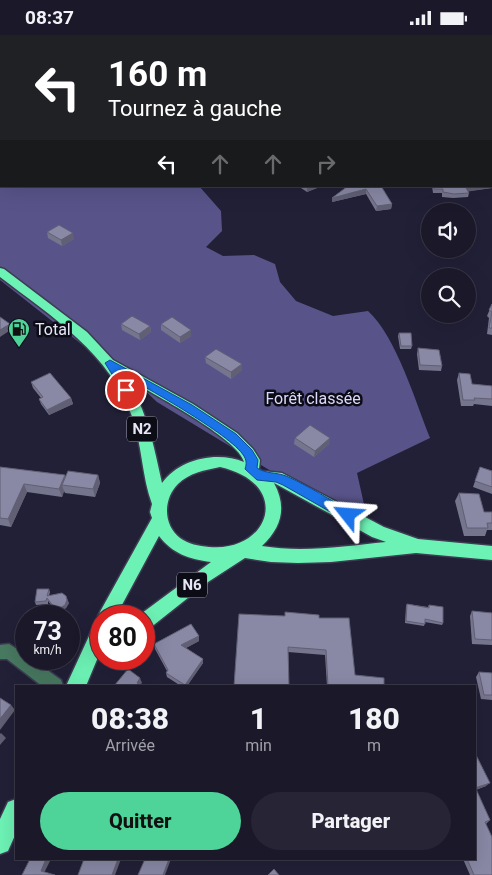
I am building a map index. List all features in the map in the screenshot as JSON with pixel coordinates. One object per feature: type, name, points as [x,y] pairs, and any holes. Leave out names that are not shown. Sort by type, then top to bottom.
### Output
[{"type":"highway","name":"N2","points":[[0,271],[92,345],[110,363],[126,390],[139,418],[159,501]]},
{"type":"highway","name":"N2","points":[[110,363],[188,407],[232,437],[248,453],[256,473]]},
{"type":"highway","points":[[256,473],[270,488],[274,501],[274,515],[268,529],[257,541],[243,550],[226,555],[208,556],[191,552],[176,544],[165,533],[159,520],[159,501],[164,488],[174,477],[188,468],[203,463],[220,461],[236,464],[256,473],[277,477],[378,532],[416,546]]},
{"type":"highway","points":[[113,605],[159,520]]},
{"type":"highway","points":[[243,550],[298,557],[416,546],[492,553]]},
{"type":"highway","name":"N6","points":[[155,613],[202,577],[243,550]]},
{"type":"highway","points":[[80,678],[90,655]]},
{"type":"highway","points":[[80,678],[90,668]]},
{"type":"highway","points":[[0,843],[15,812]]},
{"type":"street","points":[[0,652],[9,651],[54,685]]},
{"type":"green space","name":"Forêt classée","points":[[0,187],[200,187],[221,211],[222,231],[206,247],[223,256],[254,255],[275,264],[280,282],[296,301],[333,316],[368,311],[388,336],[430,438],[357,473],[370,531],[157,402],[121,368],[99,358],[0,280]]},
{"type":"building","points":[[347,187],[382,187],[392,204],[377,206],[366,189],[332,198]]},
{"type":"building","points":[[433,187],[472,187],[466,188],[469,193],[454,194],[443,192],[443,189],[434,189]]},
{"type":"building","points":[[59,225],[73,233],[61,240],[47,232]]},
{"type":"building","points":[[492,312],[492,328],[489,328]]},
{"type":"building","points":[[132,316],[150,326],[139,334],[121,324]]},
{"type":"building","points":[[0,317],[10,324],[0,330]]},
{"type":"building","points":[[172,317],[191,330],[180,337],[161,324]]},
{"type":"building","points":[[399,333],[411,333],[412,346],[401,346]]},
{"type":"building","points":[[418,348],[439,350],[442,366],[420,365]]},
{"type":"building","points":[[216,349],[242,364],[231,372],[205,357]]},
{"type":"building","points":[[50,373],[71,398],[47,410],[39,399],[43,397],[31,382]]},
{"type":"building","points":[[459,373],[470,374],[472,384],[492,386],[492,399],[474,398],[475,400],[463,400]]},
{"type":"building","points":[[310,425],[330,438],[315,451],[295,438]]},
{"type":"building","points":[[0,467],[65,475],[59,489],[24,484],[8,519],[0,518]]},
{"type":"building","points":[[480,467],[492,471],[492,487],[475,481]]},
{"type":"building","points":[[68,471],[98,475],[93,489],[62,485]]},
{"type":"building","points":[[459,493],[479,494],[484,512],[492,512],[492,523],[487,523],[488,528],[467,528]]},
{"type":"building","points":[[37,589],[49,589],[47,596],[62,593],[66,596],[67,600],[65,605],[52,605],[47,598],[46,601],[35,602]]},
{"type":"building","points":[[407,604],[429,608],[429,605],[443,607],[443,623],[425,619],[425,624],[406,621]]},
{"type":"building","points":[[472,611],[492,613],[492,640],[475,639]]},
{"type":"building","points":[[285,612],[319,615],[319,618],[349,618],[355,675],[384,678],[384,685],[328,685],[326,650],[288,647],[289,685],[234,685],[239,614],[285,616]]},
{"type":"building","points":[[191,624],[199,636],[181,645],[203,659],[185,685],[166,673],[168,670],[155,643]]},
{"type":"building","points":[[127,670],[129,670],[140,678],[137,683],[140,685],[115,685]]},
{"type":"building","points":[[479,672],[492,673],[492,695],[484,695]]},
{"type":"building","points":[[0,698],[11,705],[0,719]]},
{"type":"building","points":[[476,755],[490,783],[476,788]]},
{"type":"building","points":[[476,789],[490,820],[485,822],[492,837],[492,875],[474,875],[467,860],[476,860]]},
{"type":"building","points":[[30,860],[46,860],[41,871],[55,875],[22,875]]},
{"type":"building","points":[[84,860],[118,860],[112,875],[78,875]]},
{"type":"building","points":[[145,860],[169,860],[163,875],[138,875]]},
{"type":"building","points":[[274,869],[279,875],[268,875]]},
{"type":"place","name":"Total","points":[[19,348]]},
{"type":"route","points":[[126,390],[110,363],[188,407],[232,437],[248,453],[252,460],[251,469],[261,477],[277,477],[348,515]]}]
